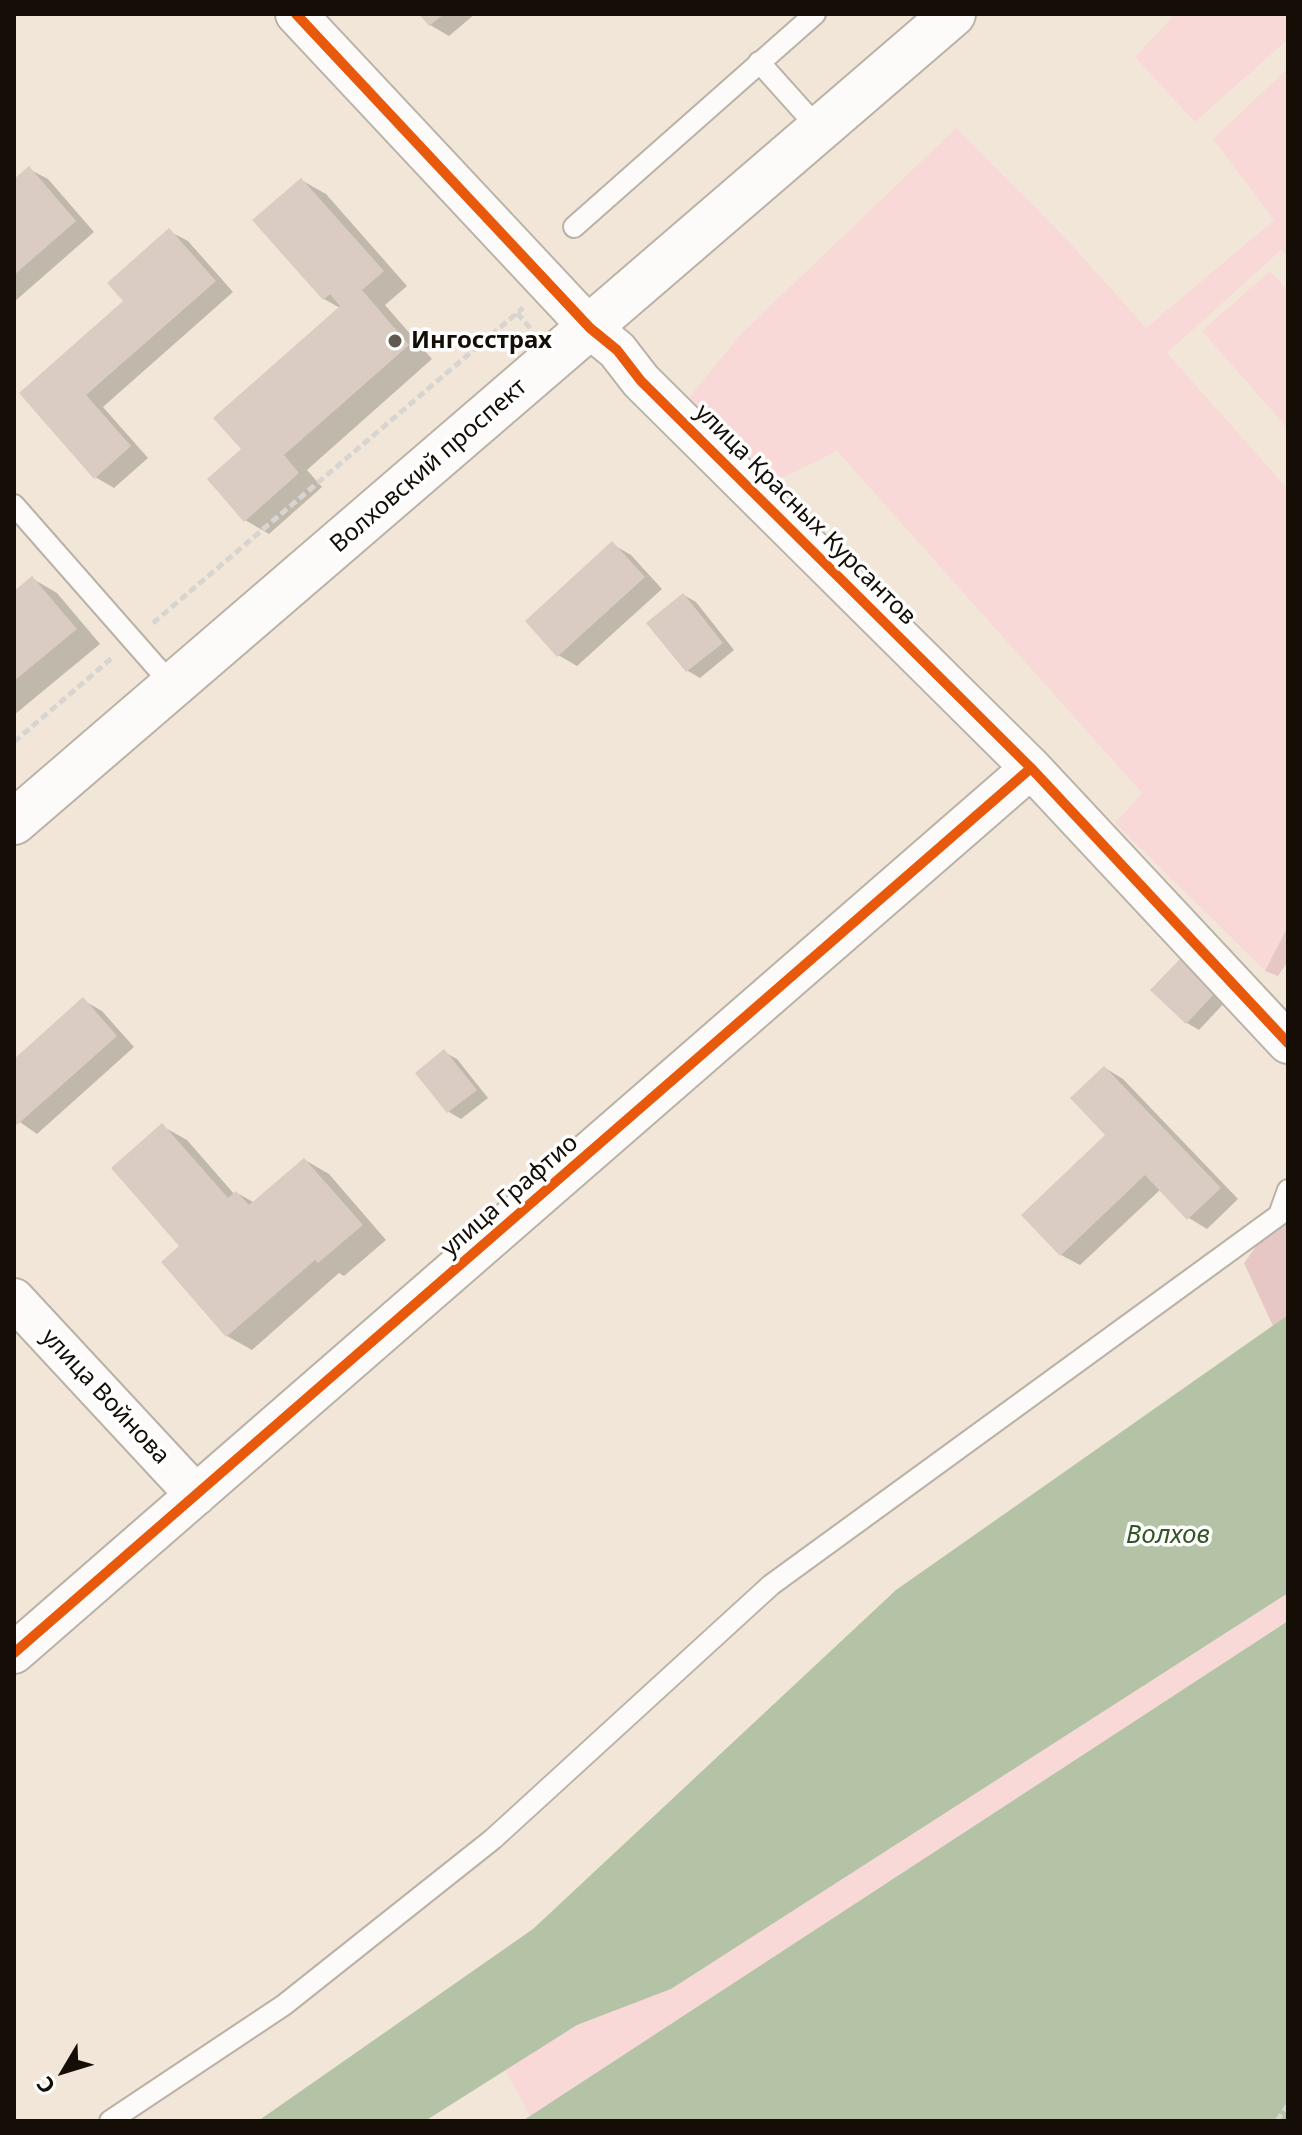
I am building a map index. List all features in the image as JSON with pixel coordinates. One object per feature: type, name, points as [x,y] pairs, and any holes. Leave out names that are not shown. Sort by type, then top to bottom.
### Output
[{"type":"street","name":"улица Красных Курсантов","points":[[296,14],[590,328],[617,350],[641,381],[1031,768],[1288,1043]]},
{"type":"street","name":"Волховский проспект","points":[[14,822],[820,130],[945,16]]},
{"type":"street","name":"улица Графтио","points":[[14,1653],[1031,768]]},
{"type":"street","name":"улица Войнова","points":[[14,1299],[196,1495]]},
{"type":"lane","points":[[574,227],[815,14]]},
{"type":"lane","points":[[759,62],[820,130]]},
{"type":"lane","points":[[14,505],[173,686]]},
{"type":"lane","points":[[110,2121],[284,2005],[493,1839],[771,1585],[1279,1215],[1288,1190]]},
{"type":"path","points":[[14,742],[550,285]]},
{"type":"path","points":[[1277,2121],[1288,2105]]},
{"type":"shaded area","points":[[1175,14],[1288,14],[1288,39],[1195,122],[1135,57]]},
{"type":"shaded area","points":[[1288,68],[1288,258],[1281,250],[1167,353],[1288,489],[1288,926],[1265,971],[1115,823],[1142,793],[837,451],[772,483],[687,400],[742,333],[956,128],[1070,243],[1146,328],[1274,220],[1213,139]]},
{"type":"shaded area","points":[[1270,271],[1288,291],[1288,429],[1202,331]]},
{"type":"shaded area","points":[[1288,926],[1288,961],[1278,976],[1265,971]]},
{"type":"shaded area","points":[[1288,1190],[1288,1315],[1273,1326],[1244,1263],[1279,1215]]},
{"type":"shaded area","points":[[1288,1593],[1288,1621],[530,2116],[505,2070],[577,2025],[671,1989]]},
{"type":"water","name":"Волхов","points":[[1288,1315],[1288,1593],[671,1989],[577,2025],[425,2121],[258,2121],[533,1929],[896,1590]]},
{"type":"water","points":[[1288,1621],[1288,2121],[522,2121],[530,2116]]},
{"type":"building","points":[[419,14],[444,14],[429,26]]},
{"type":"building","points":[[29,166],[76,221],[14,275],[14,179]]},
{"type":"building","points":[[301,178],[384,271],[362,290],[409,345],[284,455],[299,473],[244,522],[207,479],[241,449],[213,418],[340,306],[330,294],[323,300],[252,220]]},
{"type":"building","points":[[169,228],[216,281],[86,395],[131,446],[94,479],[19,393],[123,301],[107,283]]},
{"type":"building","points":[[612,541],[645,577],[557,657],[525,621]]},
{"type":"building","points":[[32,576],[77,629],[14,681],[14,591]]},
{"type":"building","points":[[683,593],[723,643],[686,672],[646,623]]},
{"type":"building","points":[[1181,958],[1216,992],[1186,1024],[1150,990]]},
{"type":"building","points":[[83,997],[117,1036],[17,1125],[14,1121],[14,1059]]},
{"type":"building","points":[[444,1049],[477,1090],[447,1113],[415,1073]]},
{"type":"building","points":[[1104,1066],[1221,1188],[1187,1220],[1145,1175],[1060,1256],[1021,1215],[1105,1135],[1070,1098]]},
{"type":"building","points":[[162,1123],[228,1198],[236,1191],[249,1205],[304,1158],[363,1225],[318,1263],[315,1260],[226,1337],[161,1262],[179,1246],[111,1168]]},
{"type":"cycle path","points":[[296,14],[590,328],[617,350],[641,381],[1031,768],[1288,1043]]},
{"type":"cycle path","points":[[14,1653],[1031,768]]},
{"type":"place","name":"Ингосстрах","points":[[395,341]]}]
